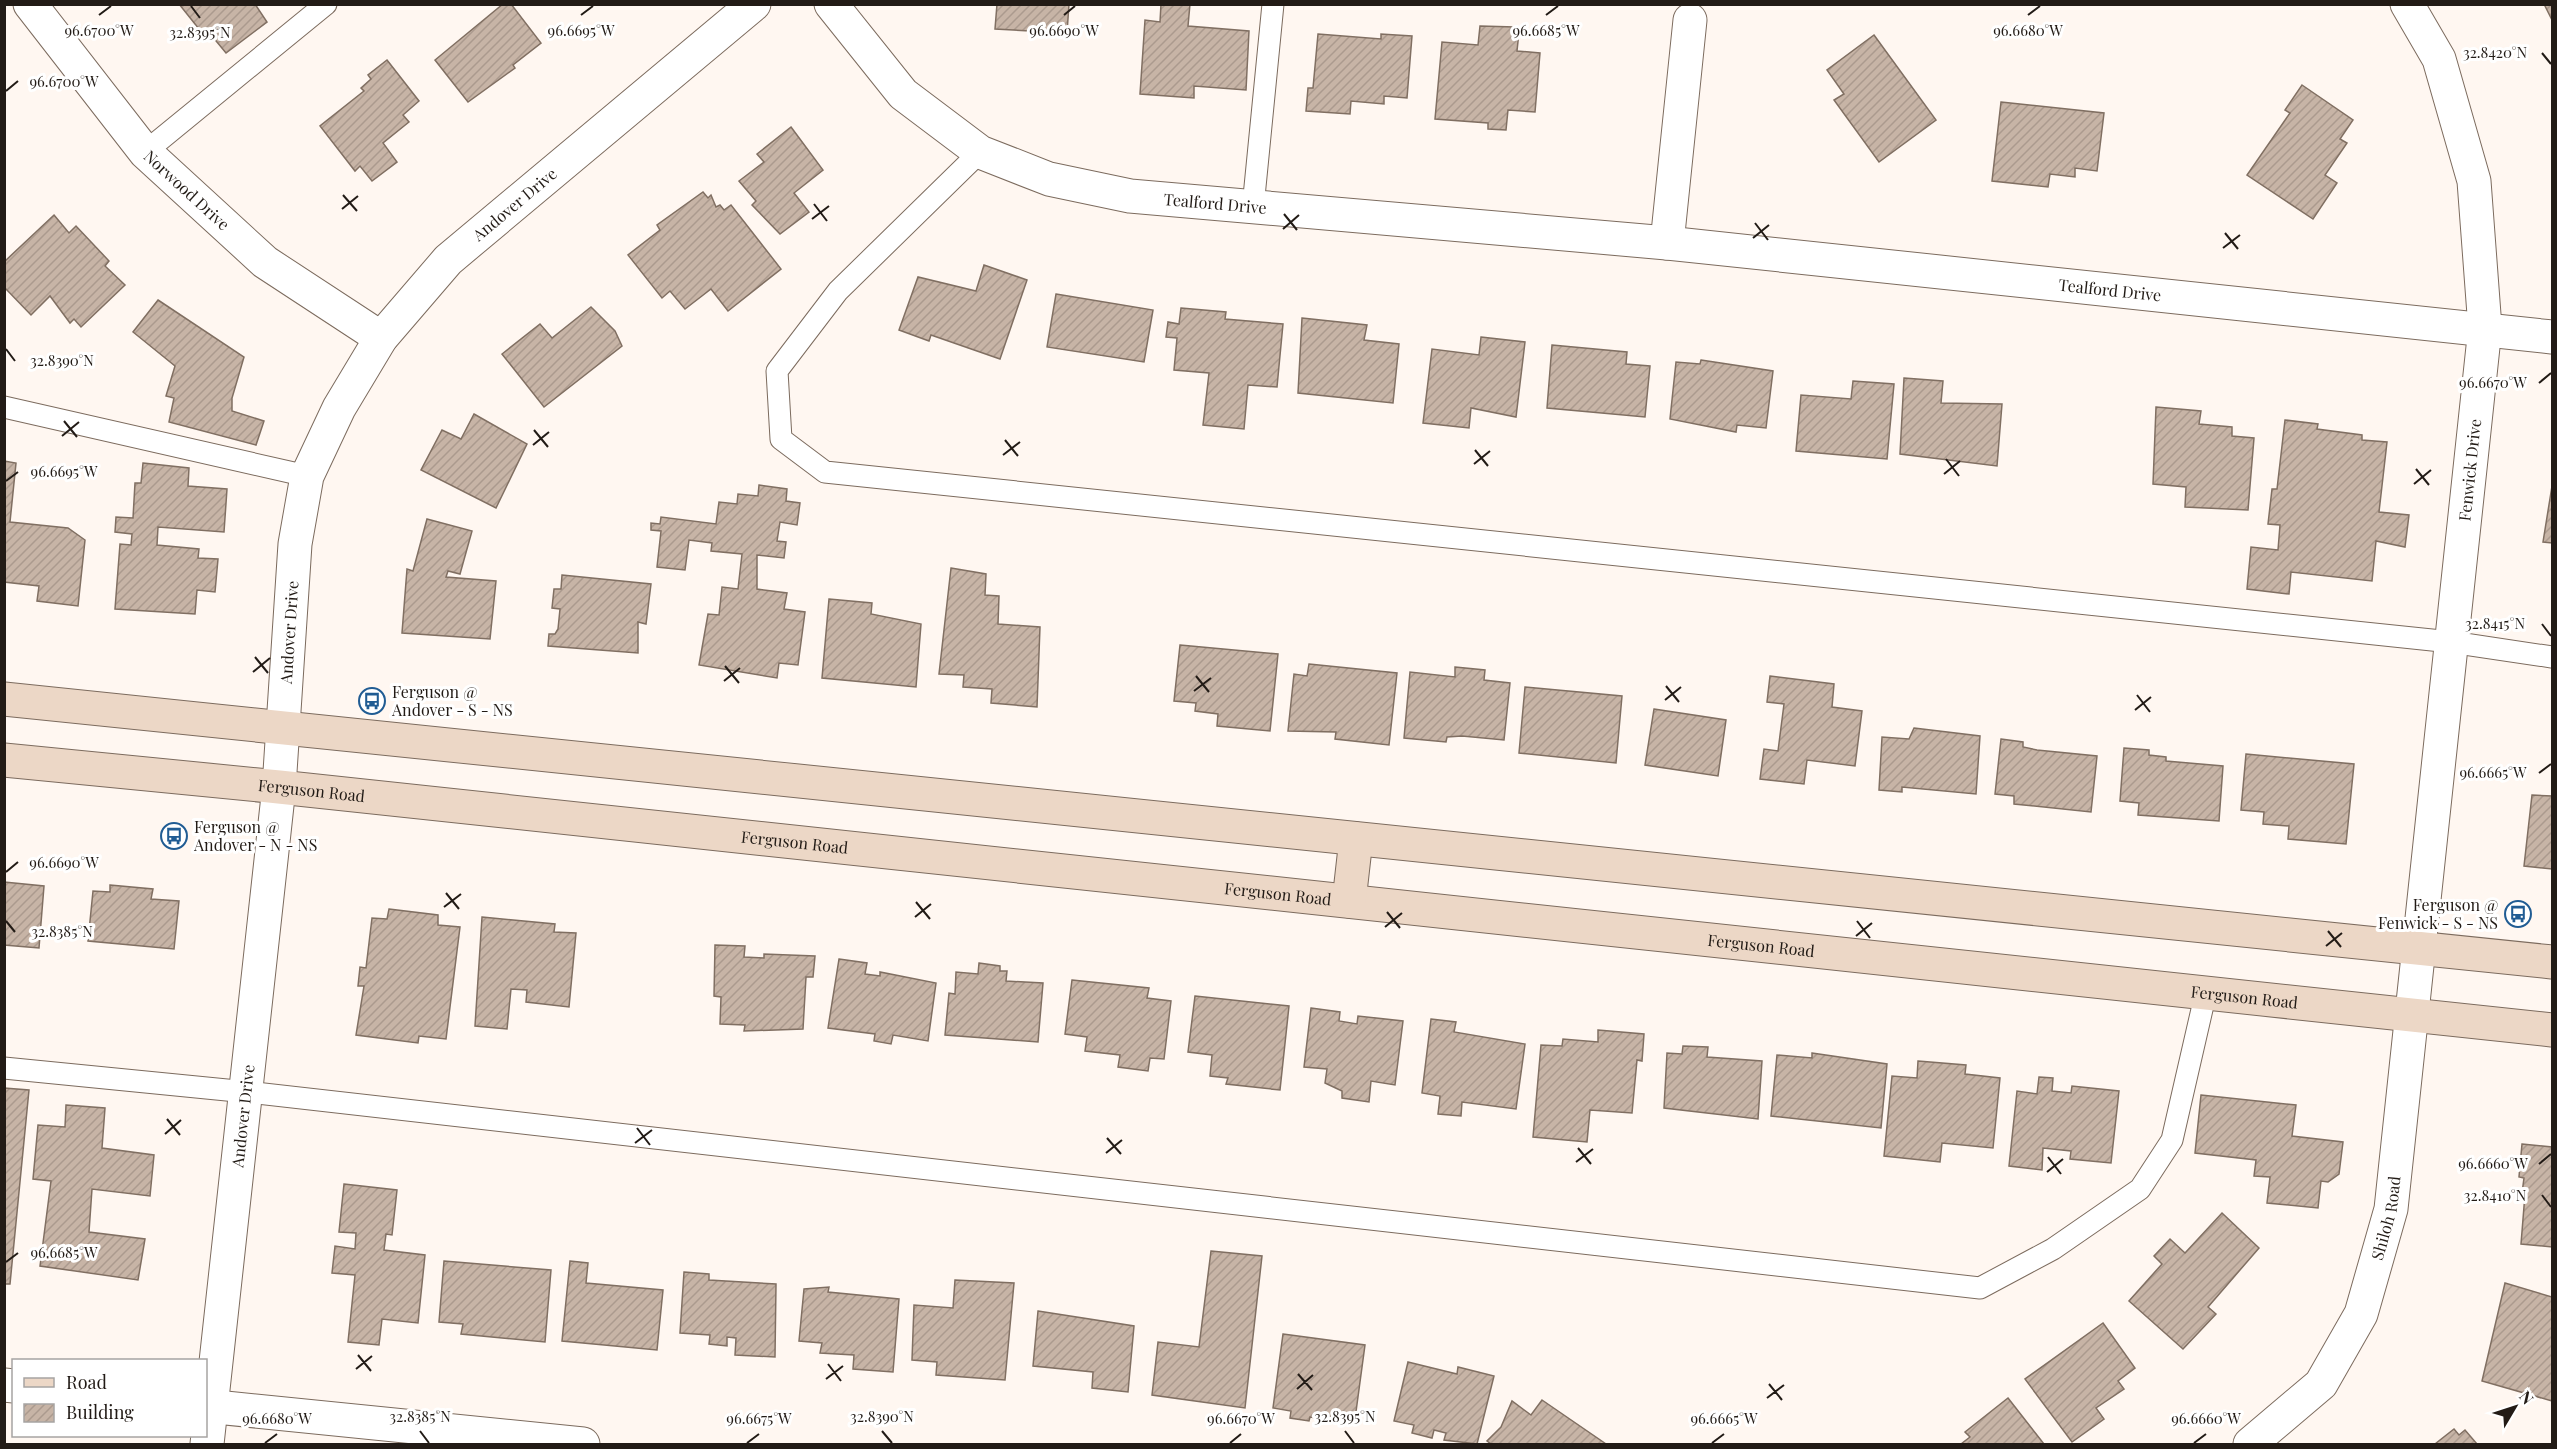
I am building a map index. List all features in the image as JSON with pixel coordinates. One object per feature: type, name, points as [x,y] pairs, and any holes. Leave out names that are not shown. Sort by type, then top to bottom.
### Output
[{"type":"main road","points":[[4,699],[2553,962]]},
{"type":"main road","name":"Ferguson Road","points":[[4,760],[279,787],[2411,1013],[2553,1030]]},
{"type":"main road","points":[[1349,901],[1356,839]]},
{"type":"street","name":"Norwood Drive","points":[[30,4],[145,152],[265,262],[381,338]]},
{"type":"street","name":"Andover Drive","points":[[207,1444],[208,1406],[247,1092],[279,787],[295,544],[307,476],[339,408],[381,338],[448,260],[754,4]]},
{"type":"street","name":"Tealford Drive","points":[[831,4],[903,94],[980,152],[1049,179],[1130,196],[1667,243],[2553,337]]},
{"type":"street","name":"Fenwick Drive","points":[[2407,4],[2439,59],[2474,181],[2485,328],[2419,948]]},
{"type":"street","points":[[1667,243],[1690,21]]},
{"type":"street","name":"Shiloh Road","points":[[2250,1444],[2321,1384],[2361,1314],[2391,1209],[2419,948]]},
{"type":"street","points":[[208,1406],[583,1444]]},
{"type":"lane","points":[[145,152],[326,4]]},
{"type":"lane","points":[[1253,207],[1273,4]]},
{"type":"lane","points":[[980,152],[838,291],[777,371],[781,439],[825,472],[2451,642],[2553,657]]},
{"type":"lane","points":[[4,407],[307,476]]},
{"type":"lane","points":[[4,1068],[247,1092],[1980,1288],[2053,1249],[2140,1189],[2172,1140],[2206,992]]},
{"type":"building","points":[[179,4],[255,4],[267,22],[226,53],[212,36],[207,39]]},
{"type":"building","points":[[503,4],[511,4],[541,43],[513,65],[515,68],[468,102],[435,60]]},
{"type":"building","points":[[997,4],[1069,4],[1067,33],[995,29]]},
{"type":"building","points":[[1161,4],[1190,4],[1188,26],[1249,31],[1246,90],[1194,86],[1194,98],[1140,94],[1145,20],[1160,22]]},
{"type":"building","points":[[2544,4],[2552,4],[2552,20]]},
{"type":"building","points":[[1480,26],[1515,27],[1519,32],[1517,51],[1540,53],[1535,112],[1508,110],[1506,130],[1488,129],[1488,123],[1435,119],[1442,42],[1478,45]]},
{"type":"building","points":[[1318,34],[1381,39],[1381,34],[1412,36],[1407,98],[1384,96],[1384,104],[1351,101],[1350,114],[1306,111],[1308,88],[1313,88]]},
{"type":"building","points":[[1874,35],[1936,120],[1879,162],[1834,100],[1844,94],[1827,70]]},
{"type":"building","points":[[387,60],[419,101],[403,115],[409,122],[383,143],[397,162],[372,181],[360,166],[355,171],[320,126],[364,91],[361,88],[371,79],[368,75]]},
{"type":"building","points":[[2302,85],[2353,120],[2340,139],[2347,143],[2325,175],[2337,183],[2313,219],[2247,175],[2290,113],[2285,110]]},
{"type":"building","points":[[2001,102],[2104,113],[2097,171],[2075,168],[2075,177],[2050,174],[2048,187],[1992,181]]},
{"type":"building","points":[[791,127],[823,170],[794,193],[809,212],[780,234],[752,205],[756,201],[739,181],[764,162],[757,154]]},
{"type":"building","points":[[703,192],[708,198],[711,195],[716,207],[720,205],[724,210],[731,205],[781,269],[728,311],[711,289],[685,309],[670,291],[662,298],[628,255],[660,230],[657,225]]},
{"type":"building","points":[[54,215],[69,233],[76,226],[109,261],[105,266],[125,285],[81,327],[74,319],[70,323],[50,296],[31,315],[4,287],[4,262]]},
{"type":"building","points":[[984,265],[1027,280],[1000,359],[931,335],[929,341],[899,330],[918,277],[976,291]]},
{"type":"building","points":[[1056,294],[1153,310],[1144,362],[1047,347]]},
{"type":"building","points":[[158,300],[244,357],[232,398],[232,411],[264,421],[256,445],[169,422],[174,398],[166,396],[175,366],[133,332]]},
{"type":"building","points":[[591,307],[615,331],[622,346],[544,407],[502,354],[540,324],[552,338]]},
{"type":"building","points":[[1181,308],[1226,312],[1225,319],[1283,324],[1277,387],[1248,385],[1244,429],[1203,425],[1209,373],[1174,370],[1177,338],[1166,337],[1168,322],[1179,324]]},
{"type":"building","points":[[1302,318],[1367,325],[1364,340],[1399,344],[1393,403],[1298,393]]},
{"type":"building","points":[[1481,337],[1525,342],[1516,417],[1471,408],[1469,428],[1423,423],[1432,349],[1479,355]]},
{"type":"building","points":[[1552,345],[1627,352],[1626,364],[1650,366],[1645,417],[1547,408]]},
{"type":"building","points":[[1701,360],[1773,371],[1766,428],[1737,425],[1736,432],[1670,419],[1676,362],[1700,364]]},
{"type":"building","points":[[1904,378],[1943,381],[1941,403],[2002,404],[1997,466],[1900,454]]},
{"type":"building","points":[[1853,381],[1894,384],[1887,459],[1796,451],[1801,395],[1851,399]]},
{"type":"building","points":[[2156,407],[2201,411],[2199,424],[2232,427],[2232,436],[2254,438],[2248,510],[2185,507],[2186,487],[2153,484]]},
{"type":"building","points":[[474,414],[527,444],[496,508],[421,470],[442,430],[461,439]]},
{"type":"building","points":[[2285,420],[2318,424],[2317,429],[2362,435],[2362,440],[2387,442],[2379,512],[2409,515],[2405,547],[2376,541],[2372,581],[2291,572],[2289,594],[2247,589],[2251,547],[2278,550],[2280,525],[2268,524],[2272,489],[2277,489]]},
{"type":"building","points":[[4,461],[16,463],[10,522],[68,528],[85,540],[78,606],[37,601],[39,586],[4,582]]},
{"type":"building","points":[[143,463],[189,468],[188,486],[227,489],[224,532],[158,527],[157,545],[199,549],[198,558],[218,559],[215,592],[197,590],[195,614],[115,609],[120,544],[131,545],[132,534],[115,532],[116,517],[133,518],[135,483],[141,483]]},
{"type":"building","points":[[759,485],[787,489],[786,501],[800,503],[797,525],[780,522],[777,541],[786,542],[784,558],[757,555],[757,589],[787,593],[784,609],[805,612],[798,665],[779,663],[777,678],[699,665],[708,614],[719,615],[722,587],[738,589],[742,554],[711,551],[712,543],[689,540],[685,570],[657,567],[661,531],[651,530],[651,523],[660,524],[661,517],[716,524],[719,502],[737,504],[738,494],[758,496]]},
{"type":"building","points":[[2552,486],[2552,543],[2543,542]]},
{"type":"building","points":[[427,519],[472,531],[460,574],[448,571],[446,577],[496,581],[490,639],[402,633],[407,569],[413,571]]},
{"type":"building","points":[[951,568],[986,574],[985,595],[999,596],[998,624],[1040,627],[1037,707],[991,703],[992,689],[963,687],[964,675],[939,674]]},
{"type":"building","points":[[562,575],[651,584],[646,624],[638,622],[638,653],[548,646],[549,634],[555,634],[558,629],[560,609],[552,608],[554,589],[561,589]]},
{"type":"building","points":[[829,599],[872,603],[871,614],[921,624],[916,687],[822,678]]},
{"type":"building","points":[[1180,645],[1278,654],[1270,731],[1217,726],[1218,714],[1195,711],[1196,703],[1174,701]]},
{"type":"building","points":[[1309,664],[1397,673],[1389,745],[1335,739],[1336,732],[1288,731],[1294,674],[1307,676]]},
{"type":"building","points":[[1455,667],[1485,670],[1484,680],[1510,683],[1504,740],[1462,736],[1447,737],[1446,742],[1404,738],[1410,672],[1455,677]]},
{"type":"building","points":[[1770,676],[1834,684],[1832,707],[1862,711],[1855,766],[1807,760],[1804,784],[1760,779],[1764,749],[1778,751],[1784,704],[1767,702]]},
{"type":"building","points":[[1525,687],[1622,696],[1616,763],[1519,753]]},
{"type":"building","points":[[1654,709],[1726,720],[1718,776],[1645,765]]},
{"type":"building","points":[[1914,728],[1980,736],[1976,794],[1902,787],[1902,792],[1879,790],[1882,737],[1909,739]]},
{"type":"building","points":[[2001,739],[2023,742],[2023,747],[2037,750],[2097,756],[2091,812],[2014,804],[2014,796],[1995,794]]},
{"type":"building","points":[[2124,748],[2149,750],[2149,755],[2166,757],[2166,761],[2223,766],[2219,821],[2138,815],[2139,803],[2120,801]]},
{"type":"building","points":[[2246,754],[2354,764],[2346,844],[2288,839],[2289,826],[2263,824],[2264,812],[2241,810]]},
{"type":"building","points":[[2532,795],[2552,796],[2552,869],[2524,866]]},
{"type":"building","points":[[4,882],[44,886],[39,948],[4,945]]},
{"type":"building","points":[[110,885],[153,889],[151,899],[179,901],[174,949],[88,941],[93,891],[110,892]]},
{"type":"building","points":[[389,909],[438,915],[438,925],[460,927],[446,1039],[419,1036],[418,1043],[356,1035],[364,986],[358,986],[360,967],[366,968],[372,918],[387,919]]},
{"type":"building","points":[[482,917],[555,924],[554,932],[576,933],[569,1007],[526,1002],[527,990],[511,989],[507,1029],[475,1026]]},
{"type":"building","points":[[715,945],[745,946],[744,957],[764,958],[764,954],[815,956],[813,977],[806,977],[803,1029],[744,1031],[745,1025],[720,1024],[721,997],[714,996]]},
{"type":"building","points":[[839,959],[867,963],[865,974],[880,976],[880,972],[936,983],[928,1041],[893,1035],[891,1044],[874,1041],[875,1034],[828,1028]]},
{"type":"building","points":[[979,963],[1000,966],[1000,971],[1007,971],[1006,981],[1043,983],[1038,1042],[945,1035],[949,993],[955,994],[956,972],[978,974]]},
{"type":"building","points":[[1072,980],[1149,988],[1147,998],[1171,1001],[1164,1059],[1150,1058],[1148,1071],[1118,1067],[1120,1055],[1085,1051],[1087,1037],[1065,1034]]},
{"type":"building","points":[[1195,996],[1289,1006],[1280,1090],[1226,1084],[1228,1078],[1210,1076],[1212,1055],[1188,1052]]},
{"type":"building","points":[[1311,1008],[1340,1012],[1339,1021],[1357,1024],[1358,1016],[1403,1021],[1395,1085],[1371,1081],[1369,1102],[1342,1098],[1342,1091],[1325,1083],[1327,1069],[1304,1067]]},
{"type":"building","points":[[1431,1019],[1456,1022],[1454,1032],[1525,1044],[1516,1109],[1462,1102],[1461,1116],[1438,1114],[1440,1096],[1422,1093]]},
{"type":"building","points":[[1598,1030],[1644,1034],[1642,1061],[1637,1060],[1632,1113],[1590,1110],[1587,1142],[1533,1137],[1541,1045],[1562,1046],[1563,1039],[1598,1042]]},
{"type":"building","points":[[1683,1046],[1708,1047],[1707,1057],[1762,1061],[1758,1119],[1664,1108],[1667,1053],[1682,1054]]},
{"type":"building","points":[[1812,1053],[1887,1064],[1881,1128],[1771,1116],[1777,1055],[1812,1058]]},
{"type":"building","points":[[1918,1061],[1966,1065],[1965,1074],[2000,1078],[1993,1148],[1942,1143],[1940,1162],[1884,1156],[1892,1076],[1917,1078]]},
{"type":"building","points":[[2039,1077],[2053,1078],[2052,1091],[2071,1093],[2072,1086],[2119,1091],[2111,1163],[2070,1159],[2071,1151],[2043,1148],[2042,1170],[2009,1166],[2017,1091],[2037,1094]]},
{"type":"building","points":[[4,1088],[29,1090],[10,1284],[4,1284]]},
{"type":"building","points":[[2201,1095],[2296,1105],[2292,1136],[2343,1142],[2339,1174],[2328,1182],[2321,1181],[2318,1208],[2267,1203],[2270,1177],[2254,1176],[2256,1160],[2195,1153]]},
{"type":"building","points":[[66,1105],[105,1108],[102,1148],[154,1155],[150,1196],[92,1189],[89,1232],[145,1239],[138,1280],[40,1266],[51,1181],[33,1179],[38,1125],[65,1127]]},
{"type":"building","points":[[2522,1144],[2552,1147],[2552,1247],[2521,1244],[2525,1194],[2522,1193],[2524,1178],[2519,1177]]},
{"type":"building","points":[[344,1184],[397,1190],[392,1235],[386,1234],[384,1250],[425,1255],[418,1323],[382,1319],[379,1345],[348,1342],[355,1275],[332,1273],[335,1246],[355,1249],[356,1233],[339,1232]]},
{"type":"building","points":[[2222,1213],[2259,1248],[2208,1307],[2216,1314],[2183,1349],[2129,1301],[2162,1264],[2154,1256],[2170,1239],[2185,1253]]},
{"type":"building","points":[[1211,1251],[1262,1256],[1245,1408],[1152,1395],[1158,1342],[1199,1347]]},
{"type":"building","points":[[444,1261],[551,1270],[545,1342],[461,1334],[463,1324],[439,1322]]},
{"type":"building","points":[[570,1261],[588,1263],[586,1283],[663,1290],[657,1350],[562,1341]]},
{"type":"building","points":[[684,1272],[709,1274],[709,1280],[776,1284],[775,1357],[735,1355],[736,1338],[727,1337],[727,1346],[709,1344],[710,1335],[680,1333]]},
{"type":"building","points":[[955,1280],[1014,1283],[1005,1380],[936,1375],[937,1362],[912,1360],[914,1305],[953,1308]]},
{"type":"building","points":[[2505,1283],[2552,1297],[2552,1401],[2482,1381]]},
{"type":"building","points":[[829,1287],[828,1292],[899,1299],[893,1372],[853,1369],[854,1355],[820,1353],[822,1343],[799,1341],[804,1289]]},
{"type":"building","points":[[1038,1311],[1134,1326],[1128,1392],[1092,1388],[1093,1372],[1033,1366]]},
{"type":"building","points":[[2103,1323],[2135,1368],[2118,1381],[2124,1389],[2096,1408],[2104,1419],[2072,1442],[2025,1379]]},
{"type":"building","points":[[1283,1334],[1365,1345],[1355,1419],[1330,1416],[1329,1420],[1310,1417],[1309,1421],[1290,1418],[1291,1411],[1273,1408]]},
{"type":"building","points":[[1408,1362],[1457,1374],[1458,1367],[1494,1376],[1477,1444],[1444,1440],[1446,1433],[1434,1430],[1432,1438],[1412,1433],[1414,1425],[1394,1421]]},
{"type":"building","points":[[2008,1398],[2044,1444],[1961,1444],[1970,1437],[1965,1432]]},
{"type":"building","points":[[1542,1400],[1606,1444],[1491,1444],[1487,1441],[1501,1427],[1512,1401],[1531,1415]]},
{"type":"building","points":[[2454,1429],[2459,1435],[2465,1430],[2477,1444],[2435,1444]]},
{"type":"place","name":"Ferguson @ Andover - S - NS","points":[[372,701]]},
{"type":"place","name":"Ferguson @ Andover - N - NS","points":[[174,836]]},
{"type":"place","name":"Ferguson @ Fenwick - S - NS","points":[[2518,914]]}]
